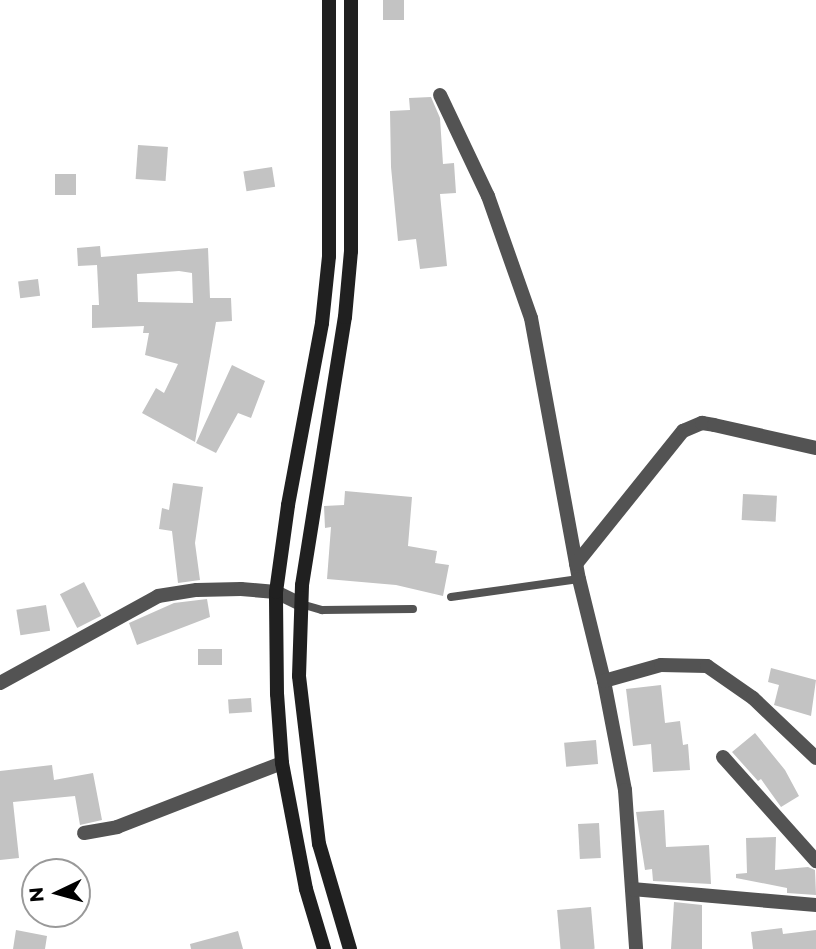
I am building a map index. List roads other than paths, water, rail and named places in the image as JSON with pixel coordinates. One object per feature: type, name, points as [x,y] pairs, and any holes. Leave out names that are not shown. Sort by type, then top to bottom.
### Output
[{"type":"main road","points":[[324,949],[306,889],[282,763],[277,694],[276,592],[288,505],[322,323],[330,256],[329,0]]},
{"type":"main road","points":[[350,949],[321,855],[311,795],[299,676],[301,604],[310,519],[345,317],[351,251],[351,0]]},
{"type":"street","points":[[440,94],[488,196],[531,318],[578,571],[604,681],[625,790],[636,949]]},
{"type":"street","points":[[578,571],[683,431],[702,424],[713,425],[816,448]]},
{"type":"street","points":[[0,683],[158,596],[197,590],[276,592],[301,604]]},
{"type":"street","points":[[604,681],[661,666],[708,666],[753,698],[816,758]]},
{"type":"street","points":[[723,757],[816,861]]},
{"type":"street","points":[[84,833],[117,827],[282,763]]},
{"type":"street","points":[[632,888],[816,905]]},
{"type":"lane","points":[[451,597],[578,571]]},
{"type":"lane","points":[[301,604],[322,610],[413,609]]}]
